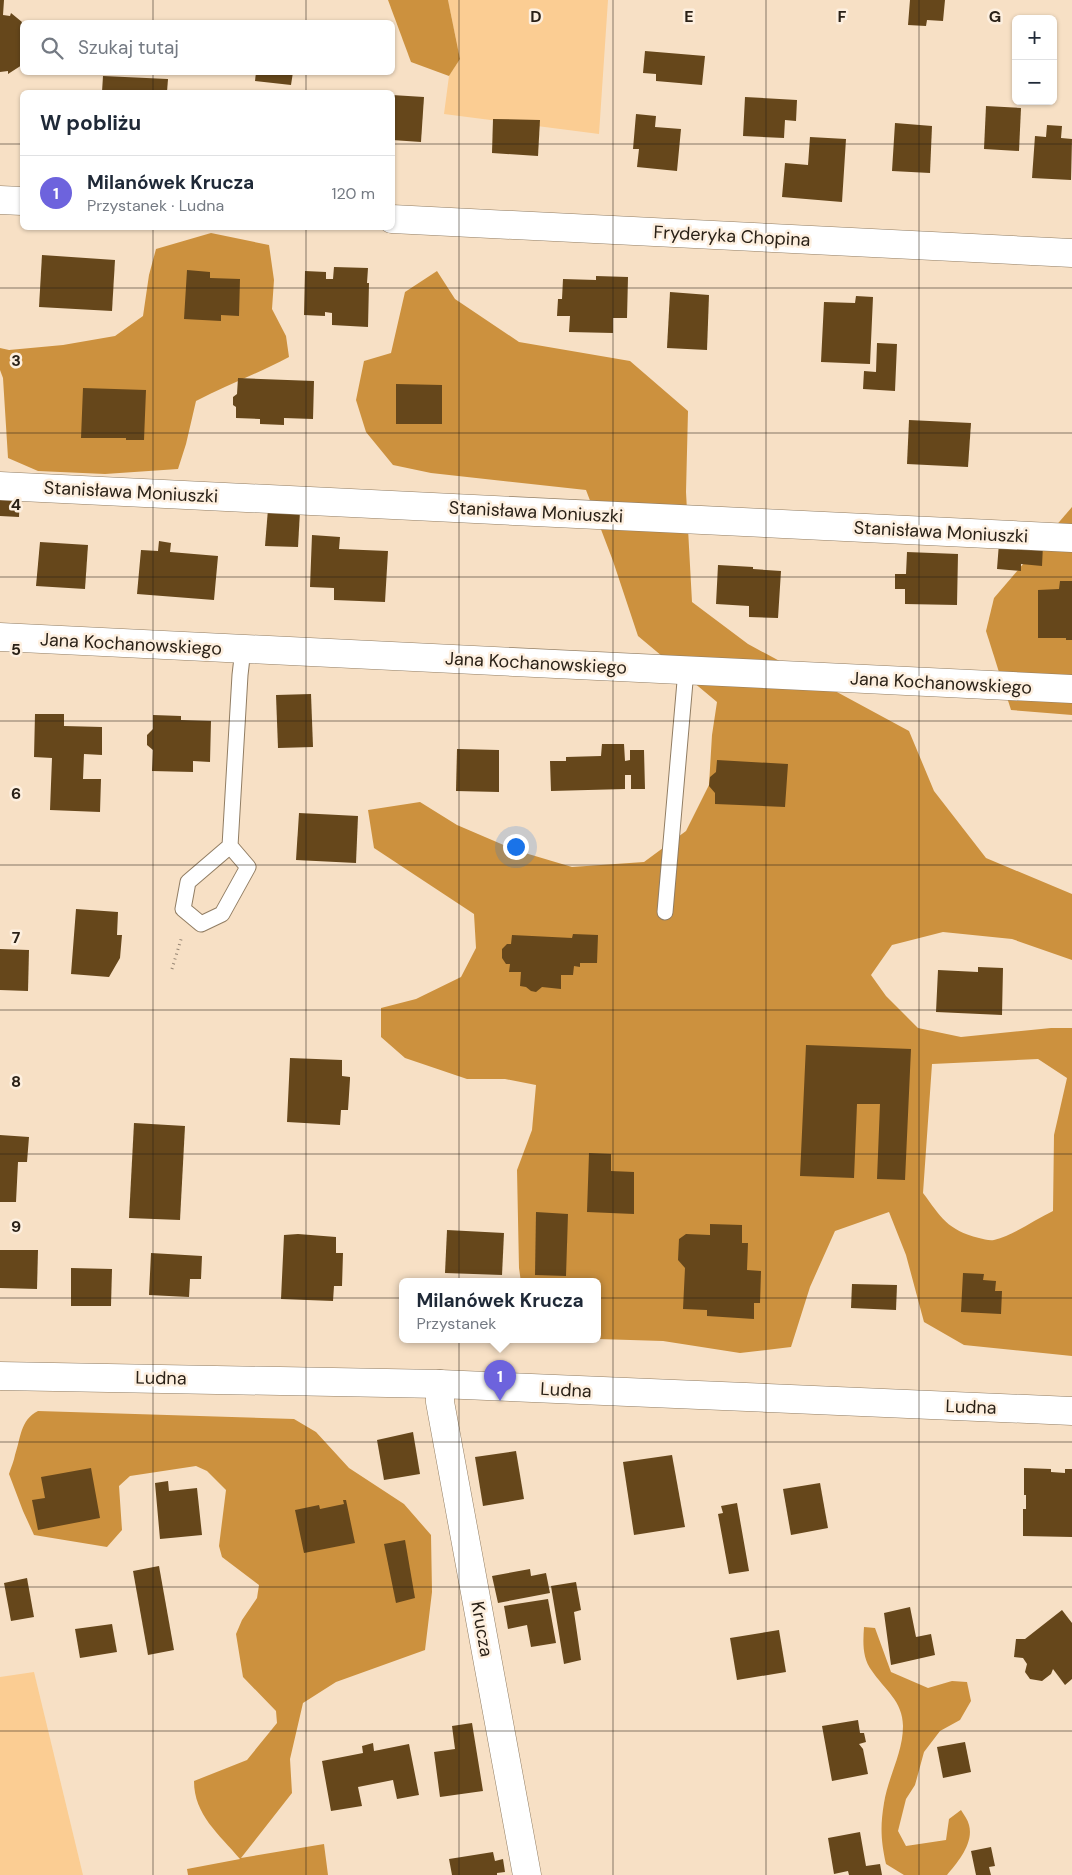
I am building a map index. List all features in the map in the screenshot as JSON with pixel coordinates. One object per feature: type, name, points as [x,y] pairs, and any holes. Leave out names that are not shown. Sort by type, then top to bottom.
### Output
[{"type":"street","points":[[0,200],[20,201]]},
{"type":"street","name":"Fryderyka Chopina","points":[[395,219],[1072,253]]},
{"type":"street","name":"Stanisława Moniuszki","points":[[0,486],[1072,538]]},
{"type":"street","name":"Jana Kochanowskiego","points":[[0,637],[1072,689]]},
{"type":"street","name":"Ludna","points":[[0,1376],[440,1384],[1072,1411]]},
{"type":"street","name":"Krucza","points":[[440,1384],[440,1402],[527,1875]]},
{"type":"lane","points":[[230,846],[188,882],[183,909],[202,924],[222,914],[248,867],[230,846],[240,676],[244,649]]},
{"type":"lane","points":[[664,912],[686,670]]},
{"type":"path","points":[[172,969],[191,915]]},
{"type":"shaded area","points":[[388,0],[448,0],[460,59],[449,76],[411,62]]},
{"type":"shaded area","points":[[448,0],[608,0],[599,134],[444,114],[449,76],[460,59]]},
{"type":"shaded area","points":[[211,233],[269,245],[274,280],[272,309],[286,336],[289,357],[196,401],[178,469],[105,474],[38,471],[8,458],[3,378],[0,370],[0,348],[9,350],[63,345],[115,336],[143,316],[149,275],[156,249]]},
{"type":"shaded area","points":[[437,271],[455,299],[519,342],[630,361],[688,411],[686,492],[692,602],[748,644],[909,731],[934,791],[986,858],[1072,894],[1072,960],[1012,939],[943,932],[892,945],[871,975],[886,996],[918,1028],[961,1037],[1051,1028],[1072,1028],[1072,1356],[964,1345],[924,1322],[906,1255],[889,1212],[835,1231],[810,1287],[791,1347],[740,1353],[663,1341],[601,1339],[601,1278],[520,1278],[517,1170],[532,1130],[536,1085],[505,1079],[467,1079],[405,1058],[381,1037],[381,1008],[416,999],[461,977],[476,948],[474,914],[374,848],[368,810],[420,802],[457,825],[515,850],[572,867],[644,862],[686,831],[709,785],[712,735],[717,702],[638,636],[613,561],[586,490],[431,473],[393,465],[366,432],[356,400],[364,361],[391,353],[405,292]],"holes":[[[1038,1059],[1067,1078],[1054,1135],[1053,1211],[1001,1238],[986,1240],[968,1235],[952,1227],[940,1216],[923,1193],[932,1064]]]},
{"type":"shaded area","points":[[1072,507],[1072,715],[1011,710],[986,631],[994,598]]},
{"type":"shaded area","points":[[38,1411],[294,1419],[316,1432],[349,1468],[404,1504],[431,1535],[432,1592],[425,1650],[336,1682],[303,1703],[290,1759],[292,1793],[241,1858],[324,1844],[328,1875],[188,1875],[187,1869],[240,1859],[203,1814],[195,1793],[194,1781],[247,1760],[277,1723],[276,1711],[243,1677],[236,1634],[242,1620],[257,1598],[259,1585],[222,1557],[219,1546],[226,1490],[207,1471],[196,1466],[130,1476],[119,1486],[122,1530],[107,1547],[34,1535],[9,1474],[24,1424]]},
{"type":"shaded area","points":[[864,1627],[875,1628],[891,1672],[928,1688],[952,1681],[967,1682],[971,1701],[960,1720],[940,1731],[924,1752],[915,1785],[906,1799],[898,1831],[906,1846],[946,1840],[949,1819],[961,1810],[968,1823],[969,1839],[964,1852],[947,1875],[904,1875],[886,1864],[883,1848],[882,1819],[886,1793],[901,1746],[903,1726],[900,1709],[866,1661],[863,1644]]},
{"type":"shaded area","points":[[34,1672],[83,1875],[0,1875],[0,1677]]},
{"type":"building","points":[[0,0],[4,0],[3,15],[10,16],[11,13],[20,20],[20,66],[8,74],[8,71],[0,72]]},
{"type":"building","points":[[910,0],[945,0],[943,21],[927,20],[926,26],[908,25]]},
{"type":"building","points":[[645,51],[705,56],[702,85],[656,81],[656,74],[643,73]]},
{"type":"building","points":[[256,75],[293,75],[291,85],[255,81]]},
{"type":"building","points":[[103,76],[168,79],[167,90],[102,90]]},
{"type":"building","points":[[395,95],[424,97],[421,142],[395,140]]},
{"type":"building","points":[[745,97],[797,100],[796,121],[785,120],[784,138],[743,136]]},
{"type":"building","points":[[986,106],[1021,108],[1019,151],[984,149]]},
{"type":"building","points":[[636,114],[656,116],[655,127],[681,129],[677,171],[637,167],[639,149],[633,149]]},
{"type":"building","points":[[493,119],[540,120],[538,156],[492,153]]},
{"type":"building","points":[[895,123],[932,126],[930,173],[892,171]]},
{"type":"building","points":[[1047,125],[1062,126],[1061,138],[1072,139],[1071,180],[1032,178],[1035,136],[1046,137]]},
{"type":"building","points":[[810,137],[846,139],[842,202],[782,197],[785,163],[808,165]]},
{"type":"building","points":[[42,255],[115,260],[112,311],[39,307]]},
{"type":"building","points":[[334,267],[368,268],[368,327],[332,325],[332,313],[325,312],[325,316],[304,315],[305,271],[326,272],[326,279],[333,279]]},
{"type":"building","points":[[187,270],[210,272],[210,278],[240,279],[239,316],[221,315],[221,321],[184,319]]},
{"type":"building","points":[[596,276],[628,277],[627,318],[613,318],[613,333],[569,332],[570,316],[557,316],[558,299],[562,299],[563,279],[596,280]]},
{"type":"building","points":[[670,292],[709,295],[707,350],[667,348]]},
{"type":"building","points":[[856,296],[873,297],[870,364],[821,362],[824,302],[855,303]]},
{"type":"building","points":[[877,343],[897,344],[895,391],[863,389],[864,371],[876,372]]},
{"type":"building","points":[[238,378],[314,381],[313,419],[284,418],[284,425],[260,424],[260,419],[236,418],[236,407],[233,405],[233,397],[237,394]]},
{"type":"building","points":[[396,384],[442,385],[442,424],[396,424]]},
{"type":"building","points":[[83,388],[146,390],[144,440],[81,438]]},
{"type":"building","points":[[909,420],[971,423],[968,467],[907,464]]},
{"type":"building","points":[[0,493],[20,493],[19,517],[0,516]]},
{"type":"building","points":[[268,509],[300,511],[298,547],[265,546]]},
{"type":"building","points":[[312,535],[340,537],[339,549],[388,551],[385,602],[334,600],[334,588],[310,587]]},
{"type":"building","points":[[159,541],[171,543],[170,552],[218,556],[214,600],[137,594],[141,550],[158,551]]},
{"type":"building","points":[[40,542],[88,545],[85,589],[36,586]]},
{"type":"building","points":[[999,543],[1043,545],[1042,566],[1021,564],[1021,571],[997,569]]},
{"type":"building","points":[[907,552],[958,554],[957,605],[905,604],[905,589],[895,589],[895,574],[906,574]]},
{"type":"building","points":[[718,565],[781,571],[778,618],[749,617],[749,606],[716,604]]},
{"type":"building","points":[[1060,581],[1072,581],[1072,640],[1066,640],[1066,638],[1038,638],[1038,590],[1059,589]]},
{"type":"building","points":[[311,694],[313,747],[278,748],[276,695]]},
{"type":"building","points":[[35,714],[64,714],[64,726],[102,727],[102,755],[84,754],[83,779],[101,779],[100,812],[50,810],[52,758],[34,757]]},
{"type":"building","points":[[153,715],[181,716],[181,720],[211,721],[210,762],[193,761],[193,772],[152,771],[153,750],[147,745],[147,735],[153,729]]},
{"type":"building","points":[[602,744],[624,744],[625,761],[630,760],[630,750],[644,750],[645,789],[631,789],[631,775],[625,775],[625,789],[551,791],[550,761],[566,761],[566,757],[601,756]]},
{"type":"building","points":[[457,749],[499,750],[499,792],[456,791]]},
{"type":"building","points":[[717,760],[788,764],[785,807],[715,804],[715,793],[709,786],[710,777],[716,772]]},
{"type":"building","points":[[299,813],[358,816],[356,863],[296,860]]},
{"type":"building","points":[[76,909],[118,912],[117,935],[122,935],[120,958],[109,977],[71,974]]},
{"type":"building","points":[[573,934],[598,935],[597,963],[580,963],[580,967],[574,966],[573,975],[561,975],[561,989],[542,987],[536,992],[520,986],[521,972],[509,972],[510,964],[506,964],[502,958],[502,949],[507,944],[511,944],[512,935],[572,938]]},
{"type":"building","points":[[0,949],[29,950],[28,991],[0,990]]},
{"type":"building","points":[[978,967],[1003,968],[1002,1015],[936,1012],[938,970],[978,972]]},
{"type":"building","points":[[806,1045],[911,1049],[905,1180],[877,1179],[880,1104],[857,1104],[854,1178],[800,1176]]},
{"type":"building","points":[[290,1058],[342,1060],[342,1076],[350,1077],[350,1079],[348,1110],[341,1110],[340,1125],[287,1122]]},
{"type":"building","points":[[134,1123],[185,1126],[180,1220],[129,1218]]},
{"type":"building","points":[[0,1135],[29,1137],[27,1162],[18,1162],[16,1202],[0,1202]]},
{"type":"building","points":[[589,1153],[611,1154],[611,1171],[634,1172],[634,1214],[587,1212]]},
{"type":"building","points":[[536,1212],[568,1214],[566,1276],[535,1275]]},
{"type":"building","points":[[710,1224],[742,1225],[742,1243],[748,1243],[747,1270],[761,1271],[760,1303],[754,1303],[754,1319],[707,1316],[707,1310],[683,1309],[685,1268],[678,1260],[679,1239],[686,1234],[710,1235]]},
{"type":"building","points":[[447,1230],[504,1233],[502,1275],[445,1273]]},
{"type":"building","points":[[298,1234],[336,1237],[336,1253],[343,1253],[342,1286],[334,1286],[333,1301],[281,1299],[284,1235]]},
{"type":"building","points":[[0,1250],[38,1250],[37,1289],[0,1288]]},
{"type":"building","points":[[151,1253],[202,1256],[201,1279],[190,1279],[189,1297],[149,1295]]},
{"type":"building","points":[[71,1268],[112,1269],[111,1306],[71,1306]]},
{"type":"building","points":[[963,1273],[984,1274],[983,1280],[996,1281],[995,1291],[1002,1291],[1001,1314],[961,1312]]},
{"type":"building","points":[[852,1284],[897,1285],[896,1310],[851,1308]]},
{"type":"building","points":[[413,1432],[420,1474],[384,1480],[377,1440]]},
{"type":"building","points":[[516,1451],[524,1499],[483,1506],[475,1457]]},
{"type":"building","points":[[672,1455],[685,1527],[634,1535],[623,1462]]},
{"type":"building","points":[[91,1468],[100,1518],[38,1530],[32,1500],[45,1498],[41,1477]]},
{"type":"building","points":[[1024,1468],[1051,1469],[1051,1472],[1065,1473],[1065,1469],[1072,1469],[1072,1537],[1023,1536],[1023,1509],[1026,1509]]},
{"type":"building","points":[[168,1481],[169,1491],[197,1488],[202,1535],[160,1539],[155,1483]]},
{"type":"building","points":[[820,1483],[828,1528],[791,1535],[783,1489]]},
{"type":"building","points":[[343,1500],[346,1500],[355,1543],[304,1553],[295,1510],[319,1505],[320,1509],[344,1504]]},
{"type":"building","points":[[737,1503],[749,1571],[729,1574],[718,1514],[723,1513],[721,1506]]},
{"type":"building","points":[[405,1540],[415,1598],[396,1603],[384,1544]]},
{"type":"building","points":[[159,1566],[174,1650],[148,1655],[133,1571]]},
{"type":"building","points":[[530,1569],[531,1576],[546,1573],[550,1593],[498,1603],[492,1576]]},
{"type":"building","points":[[27,1578],[34,1617],[11,1621],[4,1583]]},
{"type":"building","points":[[576,1582],[581,1610],[574,1612],[581,1660],[564,1664],[551,1586]]},
{"type":"building","points":[[548,1599],[556,1643],[531,1647],[527,1625],[508,1629],[504,1606]]},
{"type":"building","points":[[910,1607],[916,1637],[931,1634],[935,1655],[891,1665],[884,1613]]},
{"type":"building","points":[[1062,1610],[1072,1623],[1072,1679],[1065,1685],[1053,1669],[1051,1674],[1042,1681],[1030,1679],[1025,1672],[1027,1664],[1023,1658],[1014,1657],[1016,1639],[1025,1639]]},
{"type":"building","points":[[112,1624],[117,1652],[80,1658],[75,1629]]},
{"type":"building","points":[[779,1630],[786,1672],[737,1680],[730,1638]]},
{"type":"building","points":[[858,1720],[860,1733],[864,1733],[866,1742],[859,1744],[863,1749],[868,1774],[832,1781],[822,1726]]},
{"type":"building","points":[[472,1723],[483,1791],[440,1797],[434,1752],[455,1749],[452,1726]]},
{"type":"building","points":[[965,1742],[971,1772],[943,1778],[937,1747]]},
{"type":"building","points":[[373,1743],[374,1751],[409,1744],[419,1795],[397,1799],[393,1780],[358,1787],[362,1806],[331,1811],[322,1761],[363,1753],[362,1746]]},
{"type":"building","points":[[860,1832],[866,1866],[880,1864],[882,1875],[849,1875],[848,1871],[834,1874],[828,1838]]},
{"type":"building","points":[[991,1847],[995,1866],[989,1867],[991,1875],[976,1875],[971,1851]]},
{"type":"building","points":[[493,1852],[495,1861],[503,1859],[505,1872],[497,1873],[497,1875],[452,1875],[449,1859]]},
{"type":"place","name":"Milanówek Krucza","points":[[500,1401]]}]
